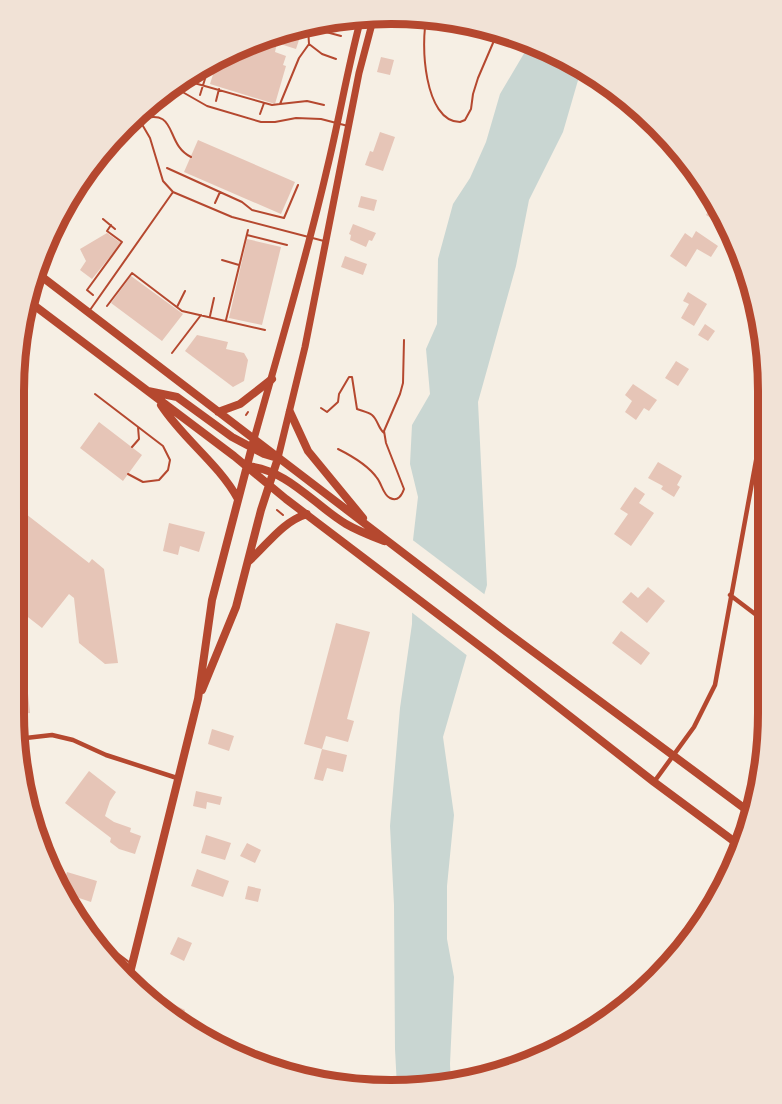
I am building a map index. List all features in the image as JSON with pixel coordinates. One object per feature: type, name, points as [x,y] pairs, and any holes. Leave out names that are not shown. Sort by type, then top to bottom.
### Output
[{"type":"main road","points":[[198,699],[236,607],[290,412],[359,73],[372,25]]},
{"type":"main road","points":[[130,972],[198,699],[212,600],[251,448],[310,237],[359,26]]},
{"type":"main road","points":[[42,277],[500,627],[745,809]]},
{"type":"main road","points":[[34,306],[247,466],[654,782],[735,842]]},
{"type":"main road","points":[[218,412],[240,404],[272,379]]},
{"type":"main road","points":[[148,391],[177,397],[222,431],[251,448],[278,458]]},
{"type":"main road","points":[[157,398],[172,421],[231,486],[238,499]]},
{"type":"main road","points":[[290,412],[308,451],[369,526]]},
{"type":"main road","points":[[247,466],[273,473],[297,487],[345,524],[394,545]]},
{"type":"main road","points":[[248,562],[269,543],[282,527],[291,520],[307,514]]},
{"type":"street","points":[[654,782],[694,727],[715,685],[758,448]]},
{"type":"street","points":[[730,595],[758,616]]},
{"type":"street","points":[[25,738],[52,735],[73,740],[106,755],[177,778]]},
{"type":"lane","points":[[180,91],[214,108],[258,121],[321,119],[349,126]]},
{"type":"lane","points":[[146,118],[159,116],[165,121],[180,150],[191,157]]},
{"type":"lane","points":[[141,123],[150,138],[163,182],[173,192],[232,217],[325,241]]},
{"type":"lane","points":[[88,312],[173,192]]},
{"type":"lane","points":[[95,394],[163,446],[170,460],[168,470],[159,480],[143,482],[128,474]]},
{"type":"lane","points":[[132,447],[139,439],[138,426]]},
{"type":"lane","points":[[108,946],[132,964]]},
{"type":"path","points":[[424,26],[423,44],[433,99],[441,113],[451,122],[460,122],[468,116],[478,78],[495,39]]},
{"type":"path","points":[[320,31],[341,36]]},
{"type":"path","points":[[280,104],[299,58],[309,44],[309,34]]},
{"type":"path","points":[[309,44],[322,54],[336,59]]},
{"type":"path","points":[[199,101],[206,74]]},
{"type":"path","points":[[192,83],[272,105],[307,101],[324,105]]},
{"type":"path","points":[[214,108],[219,89]]},
{"type":"path","points":[[258,121],[264,102]]},
{"type":"path","points":[[166,163],[167,169],[242,202],[252,211],[284,218],[298,185]]},
{"type":"path","points":[[213,208],[220,192]]},
{"type":"path","points":[[103,219],[115,229]]},
{"type":"path","points":[[93,295],[87,290],[122,242],[107,231],[111,225]]},
{"type":"path","points":[[226,320],[248,230]]},
{"type":"path","points":[[247,235],[287,244]]},
{"type":"path","points":[[222,261],[239,265]]},
{"type":"path","points":[[107,306],[132,273],[182,311],[265,330]]},
{"type":"path","points":[[177,307],[185,291]]},
{"type":"path","points":[[209,317],[214,298]]},
{"type":"path","points":[[172,353],[201,315]]},
{"type":"path","points":[[338,449],[359,461],[377,478],[391,499],[399,498],[404,489],[384,433],[385,424],[403,383],[404,340]]},
{"type":"path","points":[[321,408],[327,412],[338,402],[339,394],[349,377],[352,377],[357,409],[370,413],[384,433]]},
{"type":"path","points":[[277,510],[282,513]]},
{"type":"shaded area","points":[[526,50],[579,76],[563,132],[529,200],[516,266],[478,402],[487,585],[443,737],[454,815],[447,886],[447,939],[454,977],[451,1075],[397,1080],[394,905],[390,826],[400,708],[412,624],[413,540],[418,497],[410,464],[412,425],[430,394],[426,349],[437,324],[438,259],[453,204],[470,178],[486,142],[500,94]]},
{"type":"pier","points":[[410,538],[488,597],[469,657],[410,611]]},
{"type":"building","points":[[300,36],[296,49],[277,43],[275,52],[286,56],[283,65],[286,66],[275,104],[210,84],[215,70],[273,43]]},
{"type":"building","points":[[381,57],[394,60],[390,75],[377,72]]},
{"type":"building","points":[[380,132],[395,137],[383,171],[365,165],[370,151],[373,152]]},
{"type":"building","points":[[198,140],[295,182],[281,214],[184,172]]},
{"type":"building","points":[[361,196],[377,200],[374,211],[358,207]]},
{"type":"building","points":[[710,209],[716,221],[706,215]]},
{"type":"building","points":[[353,224],[376,233],[366,247],[350,240],[351,235],[349,234]]},
{"type":"building","points":[[696,231],[718,246],[711,257],[697,249],[686,267],[670,256],[685,233],[692,238]]},
{"type":"building","points":[[107,233],[121,243],[92,279],[80,270],[86,261],[80,249]]},
{"type":"building","points":[[247,239],[281,247],[262,325],[229,318]]},
{"type":"building","points":[[345,256],[367,264],[363,275],[341,267]]},
{"type":"building","points":[[131,276],[183,314],[162,341],[111,303]]},
{"type":"building","points":[[688,292],[707,304],[694,326],[681,318],[689,304],[683,301]]},
{"type":"building","points":[[705,324],[715,331],[708,341],[698,335]]},
{"type":"building","points":[[197,335],[228,342],[226,349],[244,353],[248,360],[244,381],[233,387],[185,351]]},
{"type":"building","points":[[676,361],[689,369],[678,386],[665,378]]},
{"type":"building","points":[[633,384],[657,400],[649,411],[644,408],[636,420],[625,412],[632,401],[625,395]]},
{"type":"building","points":[[99,422],[142,455],[123,481],[80,448]]},
{"type":"building","points":[[658,462],[682,476],[677,485],[680,487],[674,497],[661,489],[663,486],[648,478]]},
{"type":"building","points":[[635,487],[645,494],[639,503],[654,513],[631,546],[614,534],[628,514],[620,509]]},
{"type":"building","points":[[24,512],[89,563],[92,559],[104,569],[118,663],[105,664],[79,643],[74,598],[69,594],[42,628],[24,614]]},
{"type":"building","points":[[169,523],[205,532],[199,552],[180,546],[178,555],[163,551]]},
{"type":"building","points":[[648,587],[665,601],[647,623],[622,602],[631,592],[638,598]]},
{"type":"building","points":[[336,623],[370,632],[347,719],[354,721],[348,742],[326,736],[322,749],[304,744]]},
{"type":"building","points":[[621,631],[650,653],[641,665],[612,643]]},
{"type":"building","points":[[24,654],[30,713],[24,714]]},
{"type":"building","points":[[212,729],[234,736],[229,751],[208,744]]},
{"type":"building","points":[[322,749],[347,755],[343,772],[327,768],[323,781],[314,779]]},
{"type":"building","points":[[89,771],[116,792],[105,816],[131,828],[130,832],[141,836],[135,854],[119,849],[110,842],[111,838],[65,803]]},
{"type":"building","points":[[196,791],[222,797],[220,805],[207,802],[206,809],[193,806]]},
{"type":"building","points":[[206,835],[231,843],[225,860],[201,853]]},
{"type":"building","points":[[247,843],[261,850],[255,863],[240,856]]},
{"type":"building","points":[[197,869],[229,881],[223,897],[191,886]]},
{"type":"building","points":[[67,872],[97,881],[91,902],[73,896],[65,880]]},
{"type":"building","points":[[248,886],[261,889],[258,902],[245,899]]},
{"type":"building","points":[[178,937],[192,943],[184,961],[170,954]]},
{"type":"building","points":[[171,1003],[185,1010],[183,1015],[170,1005]]}]
